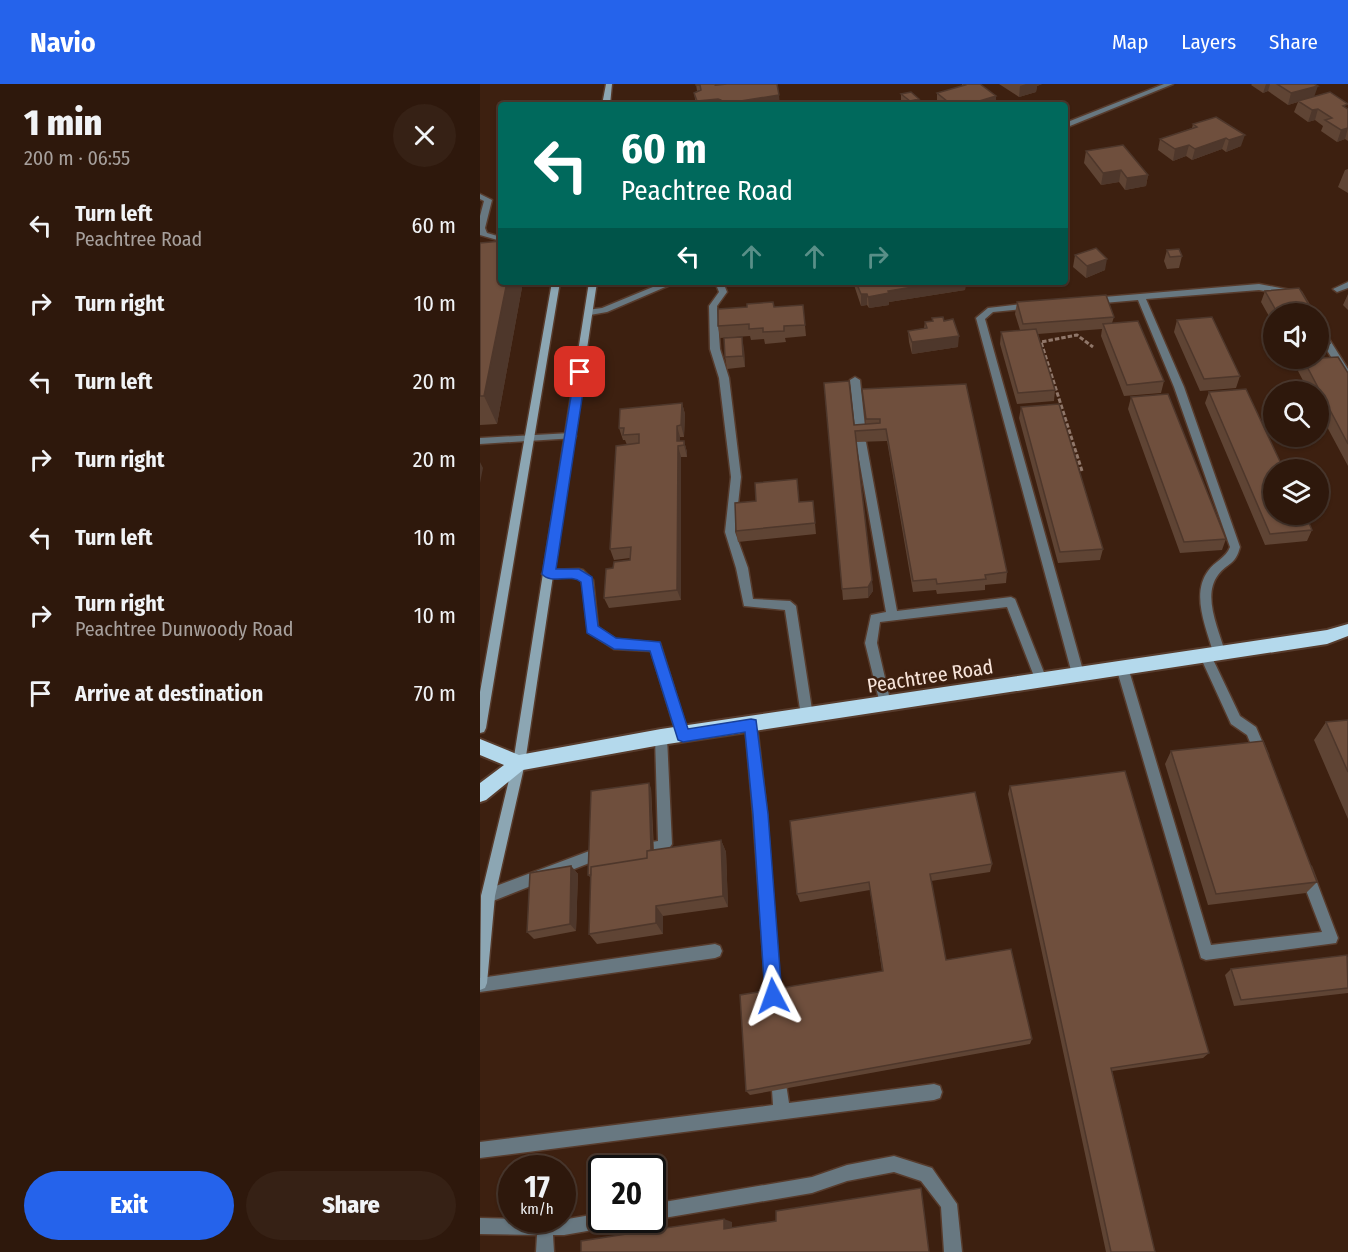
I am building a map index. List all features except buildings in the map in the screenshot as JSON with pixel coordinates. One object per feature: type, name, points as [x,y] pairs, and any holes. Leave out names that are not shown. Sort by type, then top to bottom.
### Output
[{"type":"highway","name":"Peachtree Road","points":[[519,763],[662,737],[683,736],[1327,637],[1348,630]]},
{"type":"highway","points":[[480,747],[519,763],[480,794]]},
{"type":"main road","points":[[606,102],[609,84]]},
{"type":"main road","points":[[480,728],[556,285]]},
{"type":"main road","points":[[480,984],[488,896],[519,763],[593,285]]},
{"type":"street","points":[[1068,125],[1170,84]]},
{"type":"street","points":[[480,195],[488,200],[481,228],[484,235],[498,238]]},
{"type":"street","points":[[590,312],[604,310],[666,285]]},
{"type":"street","points":[[720,285],[723,292],[713,306],[715,349],[724,378],[736,477],[730,532],[742,568],[748,603],[790,606],[807,716]]},
{"type":"street","points":[[1337,289],[1348,285]]},
{"type":"street","points":[[1084,302],[1259,287],[1298,294],[1303,303]]},
{"type":"street","points":[[1141,297],[1179,387],[1235,548],[1232,557],[1221,563],[1208,576],[1205,594],[1212,653],[1234,720],[1252,731],[1265,764]]},
{"type":"street","points":[[1038,306],[992,310],[980,318],[1078,674]]},
{"type":"street","points":[[1329,346],[1348,377]]},
{"type":"street","points":[[855,380],[861,439],[892,616]]},
{"type":"street","points":[[480,441],[571,436]]},
{"type":"street","points":[[548,574],[579,573],[587,580],[592,629],[614,644],[656,646],[683,736]]},
{"type":"street","points":[[885,704],[871,643],[875,618],[1011,602],[1041,680]]},
{"type":"street","points":[[1122,667],[1206,953],[1331,938],[1302,862]]},
{"type":"street","points":[[751,725],[773,996]]},
{"type":"street","points":[[488,896],[592,856],[660,848],[665,844],[662,737]]},
{"type":"street","points":[[480,984],[715,951]]},
{"type":"street","points":[[780,1090],[782,1111]]},
{"type":"street","points":[[480,1150],[934,1092]]},
{"type":"street","points":[[666,1210],[812,1185],[847,1173],[894,1164],[926,1174],[949,1204],[953,1252]]},
{"type":"street","points":[[480,1226],[498,1226]]},
{"type":"street","points":[[545,1233],[545,1252]]},
{"type":"path","points":[[1082,471],[1041,342],[1077,335],[1093,347]]},
{"type":"route","points":[[580,372],[548,574],[579,573],[587,580],[592,629],[614,644],[656,646],[683,736],[751,725],[773,996]]}]
